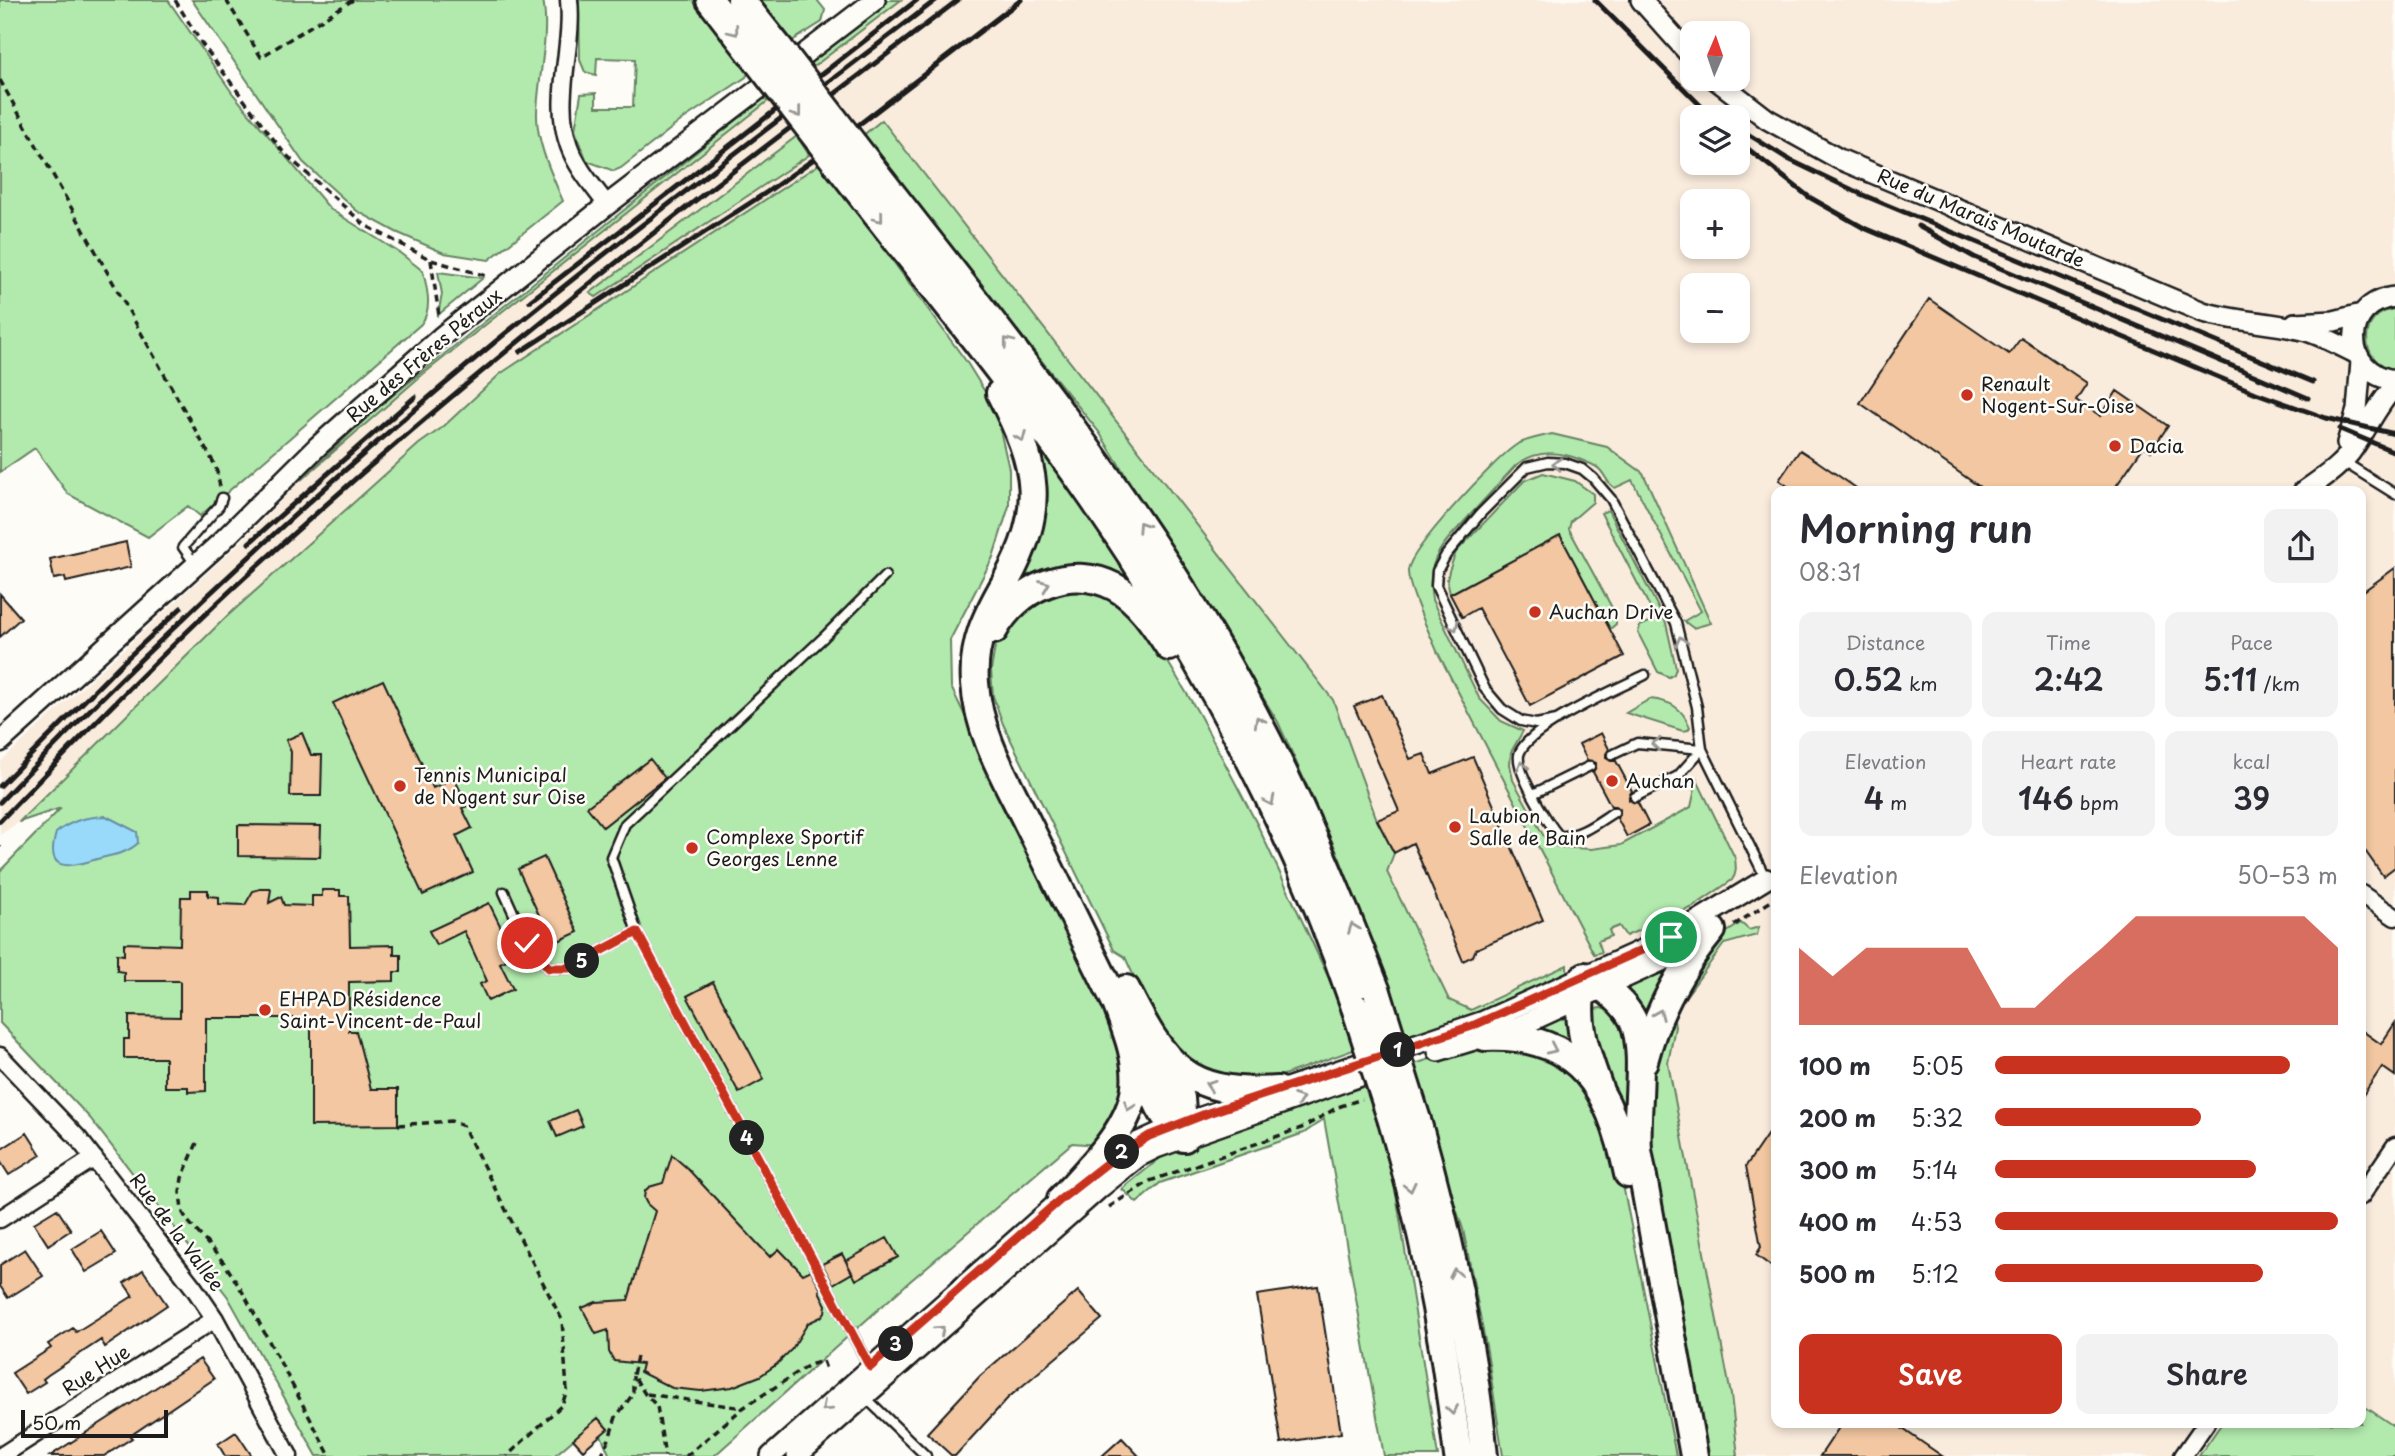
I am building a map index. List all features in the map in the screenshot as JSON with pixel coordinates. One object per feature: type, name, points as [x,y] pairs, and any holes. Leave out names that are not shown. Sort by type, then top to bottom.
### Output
[{"type":"highway","points":[[709,0],[769,56],[846,155],[1085,443],[1202,621],[1247,699],[1298,799],[1344,905],[1377,992],[1405,1121],[1408,1177],[1432,1287],[1458,1456]]},
{"type":"highway","points":[[741,0],[769,56]]},
{"type":"highway","points":[[846,155],[953,313],[1068,463],[1136,562],[1199,665],[1255,768],[1308,884],[1355,1007],[1437,1192],[1467,1340],[1496,1456]]},
{"type":"highway","points":[[953,313],[1019,432],[1029,457],[1033,482],[1033,504],[1025,540],[1017,560],[986,615],[979,635],[974,669],[978,704],[997,760],[1116,1003],[1137,1039],[1158,1107],[1180,1129]]},
{"type":"highway","points":[[1180,1129],[1178,1090],[1162,1053],[1140,1016],[996,730],[986,684],[987,653],[993,632],[1004,614],[1019,599],[1045,584],[1085,578],[1115,587],[1139,606],[1157,628],[1255,768]]},
{"type":"highway","points":[[1639,1079],[1655,1024],[1666,999],[1689,959],[1712,930]]},
{"type":"highway","points":[[1683,1456],[1624,1158],[1614,1122],[1582,1038],[1580,1019],[1589,987],[1626,1009],[1633,1020],[1639,1044],[1638,1150],[1694,1456]]},
{"type":"highway","points":[[1061,1199],[1107,1147],[1126,1116],[1133,1097],[1135,1081],[1132,1049],[1116,1003]]},
{"type":"highway","points":[[1485,1037],[1519,1038],[1549,1047],[1583,1068],[1599,1088]]},
{"type":"highway","points":[[1162,1053],[1187,1075],[1213,1087],[1234,1091],[1278,1090]]},
{"type":"highway","points":[[1467,1340],[1484,1456]]},
{"type":"street","points":[[569,0],[562,102],[565,133],[578,164],[607,205]]},
{"type":"street","name":"Rue des Frères Péraux","points":[[0,742],[195,565],[330,435],[441,337],[607,205],[875,0]]},
{"type":"street","points":[[1641,0],[1680,44]]},
{"type":"street","name":"Rue du Marais Moutarde","points":[[1731,91],[1767,119],[1839,159],[2203,312],[2315,334],[2359,358],[2373,373],[2395,380]]},
{"type":"street","name":"Rue du Marais Moutarde","points":[[2263,323],[2334,321],[2362,314],[2376,302],[2395,297]]},
{"type":"street","points":[[2342,461],[2357,410],[2359,358],[2354,337],[2356,324],[2362,314]]},
{"type":"street","points":[[2311,486],[2354,448],[2373,414],[2395,386]]},
{"type":"street","points":[[771,1456],[859,1390],[1129,1163],[1156,1148],[1180,1129],[1218,1110],[1589,987],[1688,948],[1712,930],[1735,906],[1771,876]]},
{"type":"street","points":[[797,1456],[859,1390],[870,1367],[1061,1199],[1117,1156],[1149,1136],[1234,1121],[1367,1074],[1520,1026],[1771,876]]},
{"type":"street","points":[[2366,897],[2395,917]]},
{"type":"street","name":"Rue de la Vallée","points":[[0,1056],[94,1158],[194,1288],[215,1319],[289,1456]]},
{"type":"street","points":[[2366,1189],[2395,1146]]},
{"type":"street","points":[[0,1219],[94,1158]]},
{"type":"street","name":"Rue Hue","points":[[1,1456],[215,1319]]},
{"type":"street","points":[[2183,1456],[2203,1428]]},
{"type":"lane","points":[[2342,461],[2395,494]]},
{"type":"lane","points":[[1557,720],[1536,724],[1521,721],[1502,709],[1485,689],[1436,586],[1437,571],[1446,555],[1481,513],[1527,467],[1548,462],[1566,463],[1582,469],[1611,499],[1676,623],[1697,707],[1702,749],[1771,876]]},
{"type":"lane","points":[[195,565],[183,547],[219,506],[222,498]]},
{"type":"lane","points":[[870,1367],[637,932],[611,857],[625,824],[885,576]]},
{"type":"lane","points":[[1614,812],[1577,834],[1559,836],[1533,794],[1518,761],[1520,751],[1529,739],[1557,720],[1645,675]]},
{"type":"lane","points":[[1612,755],[1637,743],[1702,749]]},
{"type":"lane","points":[[1634,797],[1678,776],[1702,749]]},
{"type":"lane","points":[[1533,794],[1590,766]]},
{"type":"lane","points":[[504,892],[527,943],[549,968],[569,968],[637,932]]},
{"type":"lane","points":[[859,1390],[926,1456]]},
{"type":"path","points":[[175,0],[202,44],[284,153],[365,225],[431,260],[509,283]]},
{"type":"path","points":[[226,0],[261,57],[353,0]]},
{"type":"path","points":[[0,80],[216,467],[222,498]]},
{"type":"path","points":[[431,260],[441,337]]},
{"type":"path","points":[[398,1125],[452,1121],[463,1126],[562,1320],[567,1390],[562,1405],[507,1456]]},
{"type":"path","points":[[197,1143],[182,1178],[182,1211],[225,1264],[245,1296],[330,1456]]},
{"type":"path","points":[[601,1456],[616,1417],[633,1394],[637,1356]]},
{"type":"path","points":[[686,1456],[743,1408],[808,1365],[823,1361],[826,1369]]},
{"type":"path","points":[[633,1375],[645,1394],[657,1406],[665,1456]]},
{"type":"path","points":[[645,1394],[743,1408]]},
{"type":"shaded area","points":[[901,0],[2395,0],[2395,1456],[1733,1456],[1711,1326],[1602,1124],[1427,1013],[1307,707],[882,121],[777,202],[419,444],[223,620],[19,822],[0,835],[0,762],[243,540],[301,480],[422,375],[659,184]]},
{"type":"green space","points":[[0,0],[168,0],[233,94],[330,209],[400,253],[423,271],[428,305],[421,324],[200,516],[188,506],[148,537],[68,494],[35,448],[0,472]]},
{"type":"green space","points":[[192,0],[543,0],[545,27],[537,124],[546,158],[563,201],[489,260],[444,253],[357,211],[303,162]]},
{"type":"green space","points":[[579,0],[693,0],[749,71],[746,77],[682,120],[621,168],[614,171],[587,161],[575,130],[581,94],[596,93],[596,107],[633,107],[635,59],[597,58],[596,75],[585,72],[580,60]]},
{"type":"green space","points":[[760,0],[817,0],[825,10],[822,22],[792,41]]},
{"type":"green space","points":[[888,0],[901,0],[813,67],[810,63]]},
{"type":"green space","points":[[764,98],[768,101],[422,375],[301,480],[377,408]]},
{"type":"green space","points":[[882,120],[1333,700],[1377,820],[1394,853],[1387,872],[1449,1000],[1471,1010],[1567,965],[1567,978],[1487,1014],[1406,1036],[1340,859],[1278,722],[1099,432],[861,137]]},
{"type":"green space","points":[[797,136],[809,155],[596,297],[590,293]]},
{"type":"green space","name":"Complexe Sportif Georges Lenne","points":[[821,163],[966,361],[995,408],[1009,469],[1009,506],[993,557],[950,640],[951,687],[1109,1013],[1129,1079],[1099,1145],[1072,1143],[909,1282],[714,1456],[610,1456],[595,1421],[554,1456],[317,1456],[228,1297],[90,1118],[0,1023],[0,871],[61,808],[19,822],[223,620],[500,374]]},
{"type":"green space","points":[[438,272],[483,278],[438,315],[442,294]]},
{"type":"green space","points":[[2395,309],[2394,369],[2382,365],[2374,358],[2367,338],[2374,319],[2383,312]]},
{"type":"green space","points":[[1552,434],[1607,447],[1643,473],[1711,623],[1693,628],[1684,621],[1701,611],[1632,480],[1615,488],[1595,466],[1573,457],[1556,454],[1540,454],[1516,465],[1449,538],[1433,567],[1432,600],[1479,698],[1501,721],[1523,731],[1511,752],[1513,780],[1547,842],[1558,847],[1591,849],[1621,845],[1691,807],[1697,780],[1736,864],[1732,880],[1693,907],[1626,936],[1619,926],[1609,930],[1611,936],[1598,941],[1602,952],[1594,954],[1437,651],[1415,599],[1408,570],[1423,543],[1438,524],[1491,467],[1516,445]]},
{"type":"green space","points":[[1037,447],[1041,447],[1136,585],[1012,594]]},
{"type":"green space","points":[[1543,473],[1575,481],[1593,494],[1593,502],[1571,521],[1569,529],[1616,615],[1616,624],[1610,629],[1560,535],[1450,594],[1447,580],[1456,552],[1524,481]]},
{"type":"green space","points":[[1608,510],[1666,623],[1676,668],[1674,674],[1669,677],[1658,672],[1638,633],[1640,626],[1655,617],[1601,513]]},
{"type":"green space","points":[[1067,585],[1112,595],[1159,647],[1199,714],[1257,824],[1338,998],[1356,1049],[1278,1077],[1251,1083],[1187,1064],[1146,1013],[1125,957],[1114,950],[1003,724],[993,696],[991,670],[996,641],[1012,616]]},
{"type":"green space","points":[[1650,699],[1664,701],[1679,710],[1687,720],[1690,727],[1688,730],[1683,731],[1626,713]]},
{"type":"green space","points":[[1741,923],[1749,930],[1759,927],[1757,935],[1724,944],[1673,1014],[1675,1027],[1668,1063],[1731,1395],[1738,1456],[1704,1456],[1651,1157],[1646,1077],[1689,972],[1721,936]]},
{"type":"green space","points":[[1677,960],[1642,1024],[1626,985]]},
{"type":"green space","points":[[1601,1008],[1615,1013],[1629,1034],[1626,1102],[1623,1105],[1615,1100],[1596,1042],[1594,1009]]},
{"type":"green space","points":[[1569,1009],[1575,1049],[1535,1030],[1533,1026]]},
{"type":"green space","points":[[1472,1046],[1525,1049],[1577,1074],[1616,1149],[1676,1456],[1503,1456],[1487,1351],[1463,1229],[1408,1066]]},
{"type":"green space","points":[[1366,1082],[1393,1175],[1438,1456],[1384,1456],[1324,1119],[1304,1133],[1160,1183],[1137,1203],[1122,1189],[1164,1155]]},
{"type":"green space","points":[[2366,1407],[2395,1427],[2395,1456],[2199,1456],[2219,1428],[2366,1428]]},
{"type":"water","points":[[106,816],[137,832],[138,843],[124,852],[77,864],[62,864],[56,861],[53,846],[56,833],[80,820]]},
{"type":"building","name":"Renault Nogent-Sur-Oise","points":[[1929,299],[2009,354],[2021,338],[2087,383],[2076,400],[2101,416],[2117,391],[2168,426],[2151,451],[2144,446],[2116,486],[1978,486],[1860,403]]},
{"type":"building","points":[[1800,450],[1853,486],[1788,486],[1779,480]]},
{"type":"building","points":[[1560,535],[1624,656],[1530,706],[1478,608],[1462,617],[1450,594]]},
{"type":"building","points":[[126,542],[131,567],[66,582],[65,577],[54,579],[50,559]]},
{"type":"building","points":[[2395,568],[2395,867],[2383,876],[2366,852],[2366,589]]},
{"type":"building","points":[[0,594],[21,618],[0,637]]},
{"type":"building","points":[[383,680],[433,788],[454,778],[468,806],[462,808],[472,828],[456,836],[473,872],[423,895],[333,703]]},
{"type":"building","name":"Laubion Salle de Bain","points":[[1382,695],[1410,759],[1424,754],[1432,774],[1473,757],[1543,920],[1476,949],[1473,956],[1463,961],[1413,843],[1394,853],[1377,820],[1399,811],[1354,706]]},
{"type":"building","points":[[302,733],[311,755],[322,755],[321,796],[290,796],[291,752],[286,740]]},
{"type":"building","points":[[1601,733],[1609,749],[1606,758],[1616,761],[1632,791],[1629,800],[1638,803],[1649,825],[1627,837],[1617,818],[1620,809],[1611,806],[1593,772],[1596,763],[1587,760],[1579,744]]},
{"type":"building","points":[[650,759],[665,778],[603,827],[587,807]]},
{"type":"building","points":[[238,825],[321,826],[320,857],[238,856]]},
{"type":"building","points":[[544,857],[578,932],[552,944],[518,869]]},
{"type":"building","name":"EHPAD Résidence Saint-Vincent-de-Paul","points":[[271,889],[269,903],[281,897],[284,905],[312,906],[312,896],[322,896],[322,890],[340,890],[340,896],[349,896],[350,946],[394,945],[394,955],[401,955],[401,972],[394,972],[394,981],[349,982],[349,1031],[356,1031],[371,1089],[398,1089],[398,1125],[311,1126],[311,1018],[206,1018],[206,1091],[188,1092],[188,1087],[165,1087],[165,1058],[124,1058],[124,1039],[129,1039],[129,1016],[180,1017],[180,981],[124,981],[124,972],[117,971],[117,954],[124,955],[124,943],[180,945],[181,897],[191,897],[191,890],[208,890],[208,896],[219,897],[219,904],[245,905],[253,891]]},
{"type":"building","points":[[489,903],[515,956],[500,963],[513,989],[488,1001],[480,984],[487,981],[464,931],[436,945],[429,931]]},
{"type":"building","points":[[713,982],[764,1079],[739,1093],[687,996]]},
{"type":"building","points":[[2395,1023],[2395,1076],[2382,1067],[2366,1091],[2366,1034],[2381,1044]]},
{"type":"building","points":[[576,1110],[583,1126],[557,1137],[550,1121]]},
{"type":"building","points":[[1771,1129],[1771,1266],[1756,1255],[1761,1247],[1746,1166]]},
{"type":"building","points":[[27,1133],[41,1155],[9,1175],[0,1161],[0,1150]]},
{"type":"building","points":[[672,1155],[770,1257],[779,1249],[803,1274],[811,1270],[826,1305],[821,1317],[808,1323],[792,1349],[777,1364],[760,1376],[732,1387],[701,1391],[672,1388],[640,1372],[642,1364],[614,1361],[609,1352],[608,1330],[596,1334],[582,1308],[596,1302],[628,1300],[655,1211],[644,1198],[645,1191],[663,1183]]},
{"type":"building","points":[[57,1209],[71,1230],[48,1245],[34,1223]]},
{"type":"building","points":[[101,1231],[116,1254],[86,1272],[72,1249]]},
{"type":"building","points":[[887,1238],[898,1257],[856,1280],[846,1261]]},
{"type":"building","points":[[25,1249],[43,1276],[8,1298],[0,1286],[0,1265]]},
{"type":"building","points":[[842,1254],[852,1273],[833,1284],[822,1264]]},
{"type":"building","points":[[143,1270],[167,1305],[105,1347],[101,1340],[48,1375],[43,1379],[45,1382],[26,1394],[12,1373],[51,1348],[48,1344],[73,1328],[76,1332],[133,1296],[124,1283]]},
{"type":"building","points":[[1318,1286],[1341,1433],[1281,1443],[1257,1295]]},
{"type":"building","points":[[1078,1291],[1102,1319],[1008,1398],[955,1456],[952,1456],[927,1433],[980,1376]]},
{"type":"building","points":[[200,1359],[214,1379],[130,1436],[132,1438],[104,1456],[50,1456]]},
{"type":"building","points":[[598,1418],[608,1429],[583,1450],[573,1439]]},
{"type":"building","points":[[1839,1428],[1901,1428],[1942,1456],[1820,1456]]},
{"type":"building","points":[[236,1432],[252,1456],[225,1456],[218,1444]]},
{"type":"building","points":[[1122,1438],[1139,1456],[1102,1456]]},
{"type":"railway","points":[[530,301],[917,0]]},
{"type":"railway","points":[[0,802],[118,682],[240,565],[430,396],[604,255],[936,0]]},
{"type":"railway","points":[[0,821],[212,608],[397,443],[655,232],[958,0]]},
{"type":"railway","points":[[520,352],[814,159],[1021,0]]},
{"type":"railway","points":[[1595,0],[1700,105]]},
{"type":"railway","points":[[1750,135],[1788,159],[1863,195],[2313,382]]},
{"type":"railway","points":[[1750,150],[1809,197],[1864,228],[2256,393],[2326,418],[2395,434]]},
{"type":"railway","points":[[1918,226],[1974,257],[2308,398]]},
{"type":"railway","points":[[249,543],[415,397]]},
{"type":"railway","points":[[2340,429],[2395,452]]},
{"type":"railway","points":[[0,786],[122,663],[181,608]]},
{"type":"place","name":"Renault Nogent-Sur-Oise","points":[[1967,395]]},
{"type":"place","name":"Dacia","points":[[2115,446]]},
{"type":"place","name":"Auchan Drive","points":[[1535,612]]},
{"type":"place","name":"Auchan","points":[[1612,781]]},
{"type":"place","name":"Tennis Municipal de Nogent sur Oise","points":[[400,786]]},
{"type":"place","name":"Laubion Salle de Bain","points":[[1455,827]]},
{"type":"place","name":"Complexe Sportif Georges Lenne","points":[[692,848]]},
{"type":"place","name":"EHPAD Résidence Saint-Vincent-de-Paul","points":[[265,1010]]},
{"type":"route","points":[[527,943],[549,968],[569,968],[637,932],[870,1367],[1061,1199],[1107,1163],[1149,1136],[1208,1113],[1472,1026],[1671,937]]}]
